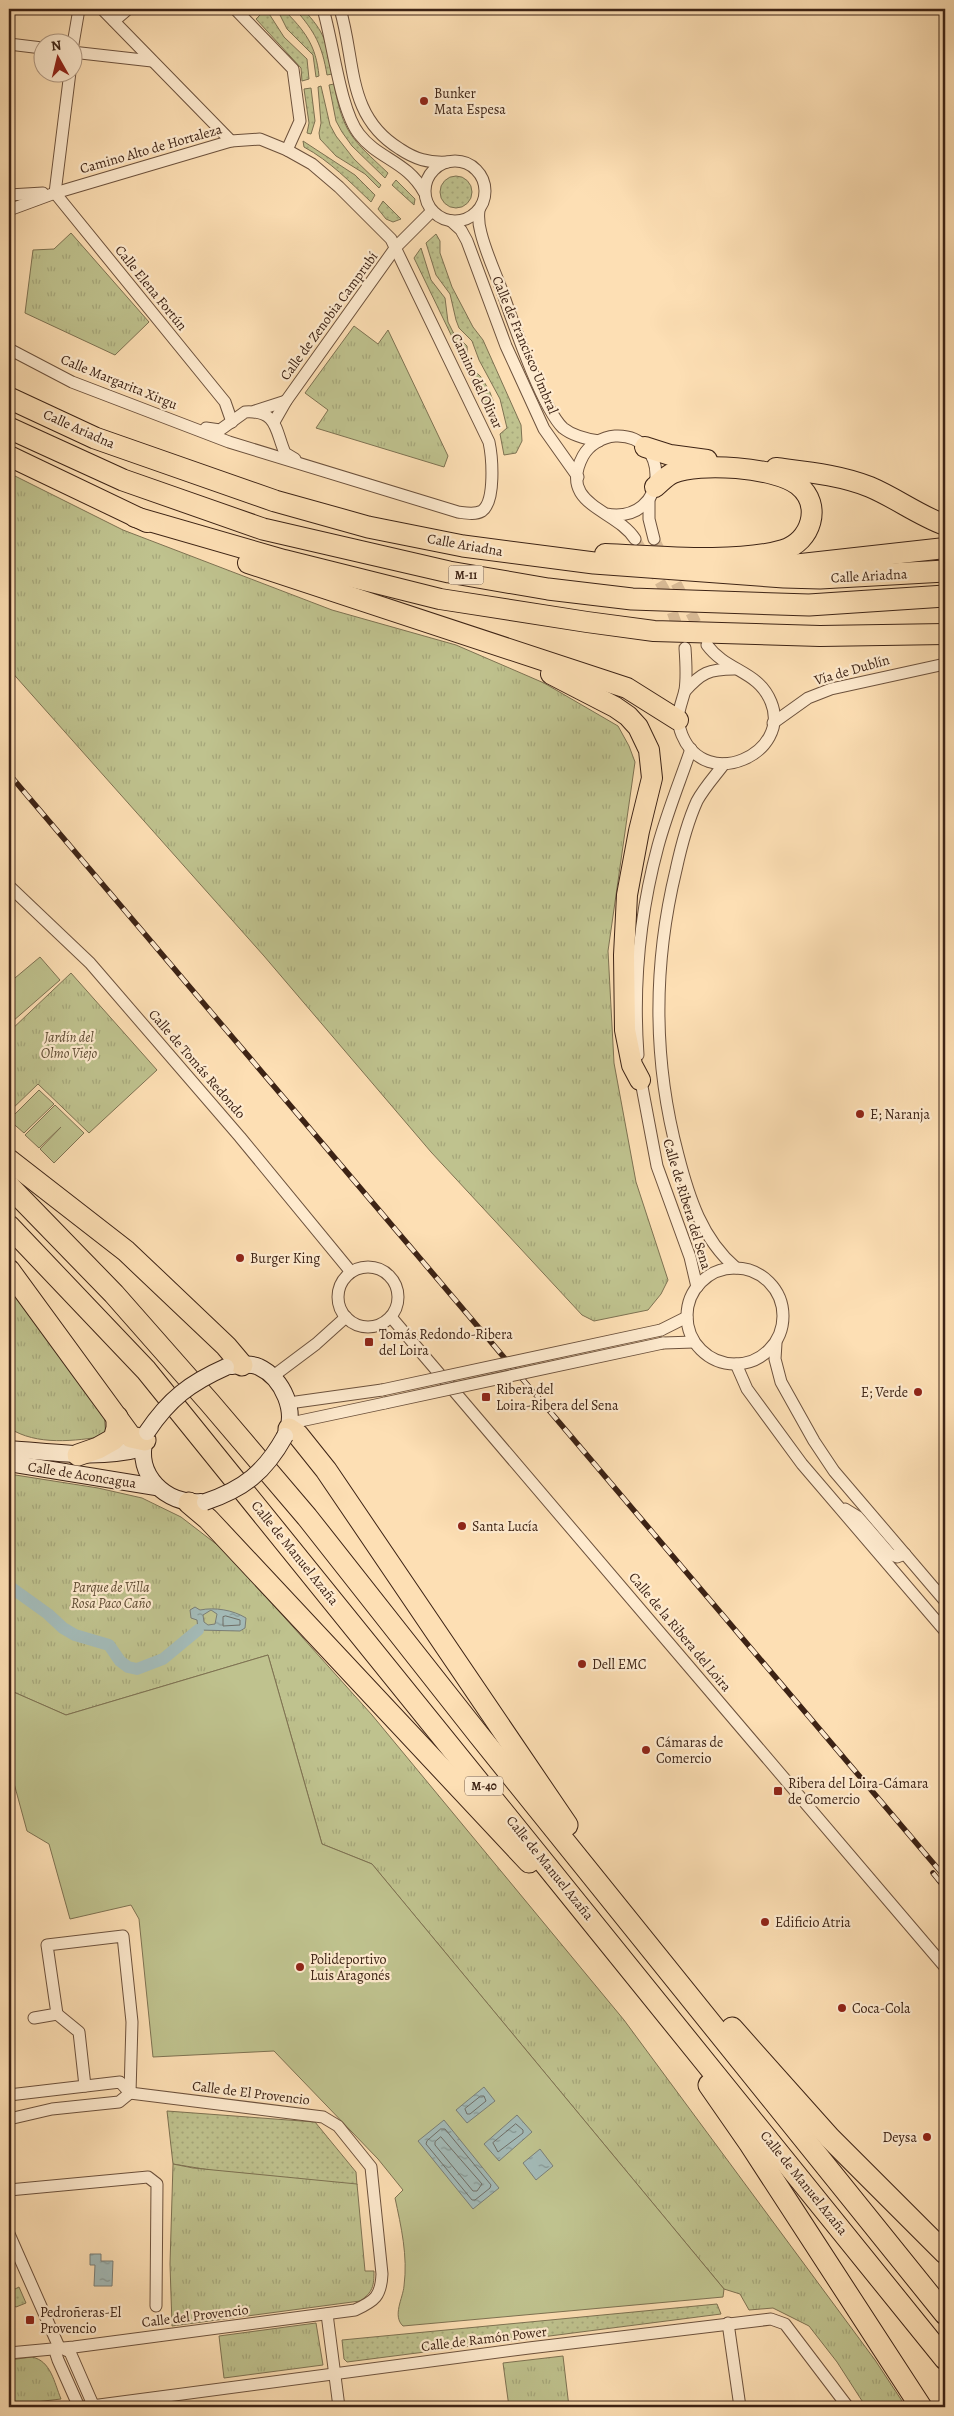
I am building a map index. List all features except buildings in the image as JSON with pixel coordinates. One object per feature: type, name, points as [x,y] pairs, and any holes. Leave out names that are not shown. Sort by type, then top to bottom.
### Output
[{"type":"highway","name":"Calle Ariadna","points":[[9,398],[95,438],[275,501],[368,527],[463,546],[594,563],[820,578],[945,571]]},
{"type":"highway","name":"Calle Ariadna","points":[[9,428],[123,480],[263,529],[449,572],[548,589],[641,600],[809,604],[945,596]]},
{"type":"highway","points":[[645,448],[696,459],[819,473],[870,487],[926,518],[945,525]]},
{"type":"highway","points":[[9,456],[196,546],[627,688],[678,720]]},
{"type":"highway","points":[[463,546],[615,555],[735,557],[783,550],[793,546],[800,543],[807,534],[810,525],[810,506],[806,494],[791,481],[768,473],[696,467],[668,476],[652,494]]},
{"type":"highway","points":[[135,517],[284,560],[440,599],[587,622],[654,631],[820,636],[945,634]]},
{"type":"highway","points":[[730,572],[945,548]]},
{"type":"highway","points":[[494,644],[615,707],[638,727],[649,750],[652,778],[639,831],[627,895],[624,955],[625,1030],[632,1065],[640,1080]]},
{"type":"highway","points":[[9,1160],[126,1251],[226,1346],[234,1366]]},
{"type":"highway","name":"Calle de Manuel Azaña","points":[[9,1186],[114,1294],[307,1517],[478,1734],[945,2314]]},
{"type":"highway","name":"Calle de Manuel Azaña","points":[[9,1226],[146,1370],[945,2359]]},
{"type":"highway","points":[[9,1270],[131,1437],[145,1440]]},
{"type":"highway","points":[[78,1455],[98,1448],[114,1439],[117,1417]]},
{"type":"highway","points":[[289,1429],[298,1435],[326,1470],[649,1946],[732,2028],[830,2138],[945,2253]]},
{"type":"highway","points":[[197,1502],[215,1527],[527,1860],[592,1920],[750,2144],[921,2407]]},
{"type":"main road","points":[[234,1366],[258,1366],[272,1377],[289,1403],[289,1429],[273,1459],[254,1478],[228,1494],[197,1502],[172,1497],[156,1487],[145,1469],[145,1440],[159,1414],[181,1391],[201,1378],[234,1366]]},
{"type":"main road","name":"Calle de Aconcagua","points":[[9,1449],[78,1455],[119,1454],[145,1440]]},
{"type":"main road","name":"Calle de Aconcagua","points":[[9,1463],[156,1487]]},
{"type":"street","points":[[75,32],[79,9]]},
{"type":"street","points":[[102,9],[230,141]]},
{"type":"street","points":[[114,21],[128,9]]},
{"type":"street","points":[[235,9],[293,69],[300,121],[287,150]]},
{"type":"street","points":[[324,9],[345,106],[354,127],[369,144],[407,169],[424,192],[432,211],[439,217],[452,221],[465,220],[479,210],[485,193],[481,175],[468,164],[458,161],[429,162],[414,157],[394,146],[370,123],[358,98],[340,9]]},
{"type":"street","points":[[9,44],[32,47]]},
{"type":"street","points":[[82,52],[152,61]]},
{"type":"street","points":[[55,193],[69,82]]},
{"type":"street","name":"Camino Alto de Hortaleza","points":[[9,210],[55,193],[230,141],[260,139],[287,150],[312,164],[368,214],[396,248]]},
{"type":"street","points":[[424,192],[430,174],[437,166],[447,162]]},
{"type":"street","name":"Camino Alto de Hortaleza","points":[[9,195],[55,193]]},
{"type":"street","name":"Calle Elena Fortún","points":[[55,193],[225,402],[242,415],[263,413],[276,426]]},
{"type":"street","name":"Calle de Francisco Umbral","points":[[479,210],[480,232],[517,332],[549,406],[558,422],[570,432],[584,438],[599,441]]},
{"type":"street","name":"Calle de Zenobia Camprubí","points":[[276,426],[286,401],[396,248],[432,211]]},
{"type":"street","name":"Calle de Francisco Umbral","points":[[452,221],[461,230],[467,241],[506,346],[544,429],[570,463],[578,477]]},
{"type":"street","name":"Camino del Olivar","points":[[308,466],[458,512],[472,514],[482,511],[487,504],[491,486],[492,456],[488,442],[396,248]]},
{"type":"street","name":"Calle Margarita Xirgu","points":[[9,349],[72,382],[229,442],[308,466]]},
{"type":"street","name":"Calle de Zenobia Camprubí","points":[[242,415],[286,401]]},
{"type":"street","name":"Calle Margarita Xirgu","points":[[193,427],[220,430],[242,415]]},
{"type":"street","points":[[276,426],[285,453],[308,466]]},
{"type":"street","points":[[635,539],[626,527],[587,502],[582,494],[578,477],[580,462],[585,452],[599,441],[621,436],[635,440],[652,457],[656,469],[649,519],[654,539]]},
{"type":"street","points":[[606,514],[631,513],[652,494]]},
{"type":"street","points":[[707,645],[723,662],[734,669],[751,675],[764,688],[772,704],[773,723],[770,735],[762,747],[742,761],[724,764],[712,762],[691,749],[682,735],[678,720],[679,705],[685,691],[698,677],[715,669],[734,669]]},
{"type":"street","points":[[685,648],[685,691]]},
{"type":"street","name":"Vía de Dublín","points":[[773,723],[808,698],[831,689],[945,664]]},
{"type":"street","name":"Calle de Ribera del Sena","points":[[691,749],[658,846],[649,884],[639,965],[638,1042],[640,1080],[657,1166],[670,1207],[690,1257],[697,1287]]},
{"type":"street","name":"Calle de Ribera del Sena","points":[[724,764],[698,800],[678,859],[664,934],[658,990],[658,1027],[666,1102],[683,1175],[699,1220],[708,1237],[724,1257],[736,1268]]},
{"type":"street","name":"Calle de Tomás Redondo","points":[[9,886],[90,963],[240,1137],[351,1272]]},
{"type":"street","points":[[9,1148],[126,1251]]},
{"type":"street","points":[[359,1268],[376,1268],[391,1277],[398,1293],[399,1301],[392,1317],[385,1323],[368,1328],[352,1323],[346,1318],[341,1310],[338,1294],[340,1286],[351,1272],[359,1268]]},
{"type":"street","points":[[776,1343],[758,1358],[736,1364],[717,1360],[700,1349],[694,1342],[689,1330],[687,1317],[690,1301],[697,1287],[710,1274],[727,1268],[736,1268],[758,1273],[776,1290],[782,1302],[784,1318],[776,1343],[775,1359],[781,1382],[814,1441],[834,1471],[945,1601]]},
{"type":"street","name":"Calle de la Ribera del Loira","points":[[392,1317],[945,1967]]},
{"type":"street","points":[[289,1403],[382,1390],[661,1330],[687,1317]]},
{"type":"street","points":[[272,1377],[316,1344],[346,1318]]},
{"type":"street","points":[[289,1429],[385,1403],[663,1343],[694,1342]]},
{"type":"street","points":[[736,1364],[747,1389],[773,1427],[802,1464],[945,1631]]},
{"type":"street","points":[[839,1506],[858,1516],[890,1554],[897,1557],[906,1554]]},
{"type":"street","points":[[9,2119],[52,2110],[119,2102],[130,2093],[132,2022],[123,1936],[48,1945],[57,2014],[79,2032],[85,2086]]},
{"type":"street","points":[[34,2018],[57,2014]]},
{"type":"street","points":[[9,2095],[120,2082],[130,2093]]},
{"type":"street","name":"Calle de El Provencio","points":[[130,2093],[322,2117],[338,2126],[371,2167],[381,2264],[381,2289],[372,2302],[355,2310]]},
{"type":"street","points":[[9,2190],[148,2177],[157,2184],[156,2306]]},
{"type":"street","points":[[9,2234],[59,2347],[58,2360],[79,2407]]},
{"type":"street","name":"Calle del Provencio","points":[[9,2353],[355,2310]]},
{"type":"street","points":[[327,2314],[339,2407]]},
{"type":"street","name":"Calle de Ramón Power","points":[[91,2407],[728,2323],[771,2320],[785,2324],[848,2407]]},
{"type":"street","points":[[728,2323],[740,2407]]},
{"type":"street","points":[[59,2347],[70,2352],[91,2407]]},
{"type":"green space","points":[[266,9],[284,37],[307,59],[309,79],[302,81],[301,68],[256,19]]},
{"type":"green space","points":[[277,9],[283,9],[308,39],[315,56],[319,76],[316,77],[313,55],[287,29]]},
{"type":"green space","points":[[295,9],[303,9],[321,32],[332,74],[327,75],[317,39]]},
{"type":"green space","points":[[334,84],[341,114],[351,135],[388,173],[385,178],[352,146],[336,121],[329,85]]},
{"type":"green space","points":[[321,86],[330,125],[336,136],[354,159],[381,185],[379,188],[365,174],[336,156],[320,139],[321,123],[318,87]]},
{"type":"green space","points":[[311,88],[315,121],[311,134],[307,133],[309,123],[304,89]]},
{"type":"green space","points":[[303,141],[355,175],[375,195],[371,202],[331,165],[304,147]]},
{"type":"green space","points":[[456,176],[462,177],[467,181],[471,186],[471,198],[467,203],[462,207],[456,208],[450,207],[445,203],[441,198],[440,192],[441,186],[445,181],[450,177]]},
{"type":"green space","points":[[396,180],[415,199],[414,205],[392,185]]},
{"type":"green space","points":[[383,201],[401,219],[393,222],[386,219],[378,209]]},
{"type":"green space","points":[[71,233],[149,322],[115,355],[25,313],[33,250],[54,249]]},
{"type":"green space","points":[[436,234],[440,241],[440,253],[452,287],[473,327],[483,340],[521,425],[522,441],[516,453],[504,455],[500,434],[507,428],[500,399],[479,360],[472,341],[459,328],[450,294],[436,275],[426,243]]},
{"type":"green space","points":[[421,248],[431,280],[445,298],[448,322],[453,332],[467,346],[468,364],[481,377],[489,390],[494,403],[495,426],[414,258]]},
{"type":"green space","points":[[354,326],[378,344],[388,330],[448,456],[444,467],[316,428],[328,410],[305,393]]},
{"type":"green space","points":[[9,473],[123,530],[332,610],[456,645],[544,683],[618,726],[635,762],[608,951],[614,1063],[636,1182],[668,1280],[661,1294],[648,1310],[594,1321],[582,1315],[431,1152],[264,956],[9,669]]},
{"type":"green space","points":[[40,957],[60,980],[13,1021],[9,1016],[9,983]]},
{"type":"green space","name":"Jardín del Olmo Viejo","points":[[71,973],[157,1070],[89,1133],[38,1084],[9,1112],[9,1032]]},
{"type":"green space","points":[[39,1090],[54,1104],[24,1133],[9,1120]]},
{"type":"green space","points":[[55,1105],[84,1133],[54,1163],[40,1149],[61,1127],[39,1148],[25,1135]]},
{"type":"green space","points":[[9,1282],[104,1413],[106,1436],[56,1441],[32,1438],[9,1428]]},
{"type":"green space","name":"Parque de Villa Rosa Paco Caño","points":[[9,1474],[98,1488],[142,1498],[181,1517],[224,1550],[372,1715],[624,2020],[875,2360],[906,2407],[866,2407],[837,2362],[809,2326],[773,2308],[749,2310],[740,2294],[724,2289],[372,1864],[322,1844],[268,1655],[66,1715],[9,1690]]},
{"type":"green space","name":"Polideportivo Luis Aragonés","points":[[268,1655],[322,1844],[372,1864],[724,2289],[723,2297],[403,2326],[398,2317],[398,2312],[404,2286],[405,2264],[402,2230],[395,2198],[403,2190],[378,2159],[274,2051],[153,2057],[139,1919],[131,1905],[70,1919],[49,1844],[27,1831],[9,1765],[9,1690],[66,1715]]},
{"type":"green space","points":[[167,2111],[315,2122],[356,2172],[357,2185],[216,2171],[173,2164]]},
{"type":"green space","points":[[173,2164],[193,2168],[357,2184],[365,2271],[374,2271],[373,2285],[370,2292],[360,2301],[172,2326],[170,2264]]},
{"type":"green space","points":[[19,2287],[26,2303],[16,2307],[9,2303],[9,2292]]},
{"type":"green space","points":[[717,2304],[721,2314],[347,2362],[344,2359],[342,2340]]},
{"type":"green space","points":[[316,2323],[323,2365],[224,2378],[219,2336]]},
{"type":"green space","points":[[563,2356],[569,2407],[509,2407],[503,2363]]},
{"type":"green space","points":[[32,2357],[44,2363],[48,2368],[61,2399],[9,2405],[9,2360]]},
{"type":"water","points":[[195,1607],[200,1610],[218,1609],[230,1611],[246,1618],[245,1628],[240,1631],[198,1630],[197,1620],[191,1618],[190,1610]],"holes":[[[211,1610],[217,1614],[215,1624],[208,1625],[204,1622],[203,1615]]]},
{"type":"water","points":[[484,2087],[495,2101],[467,2123],[456,2110]]},
{"type":"water","points":[[517,2115],[532,2132],[499,2161],[484,2144]]},
{"type":"water","points":[[444,2120],[499,2188],[473,2209],[418,2141]]},
{"type":"water","points":[[540,2149],[553,2166],[536,2180],[523,2163]]},
{"type":"water","points":[[90,2254],[101,2254],[101,2261],[113,2261],[112,2286],[94,2286],[95,2265],[90,2265]]},
{"type":"waterway","points":[[9,1586],[48,1614],[63,1628],[75,1635],[109,1645],[120,1661],[128,1667],[137,1669],[163,1659],[198,1630]]},
{"type":"tunnel","points":[[635,539],[664,589],[685,648]]},
{"type":"tunnel","points":[[654,539],[702,635]]},
{"type":"railway","points":[[9,774],[945,1877]]},
{"type":"railway","points":[[933,1873],[945,1888]]},
{"type":"place","name":"Bunker Mata Espesa","points":[[424,101]]},
{"type":"place","name":"E; Naranja","points":[[860,1114]]},
{"type":"place","name":"Burger King","points":[[240,1258]]},
{"type":"place","name":"Tomás Redondo-Ribera del Loira","points":[[369,1342]]},
{"type":"place","name":"E; Verde","points":[[918,1392]]},
{"type":"place","name":"Ribera del Loira-Ribera del Sena","points":[[486,1397]]},
{"type":"place","name":"Santa Lucía","points":[[462,1526]]},
{"type":"place","name":"Dell EMC","points":[[582,1664]]},
{"type":"place","name":"Cámaras de Comercio","points":[[646,1750]]},
{"type":"place","name":"Ribera del Loira-Cámara de Comercio","points":[[778,1791]]},
{"type":"place","name":"Edificio Atria","points":[[765,1922]]},
{"type":"place","name":"Polideportivo Luis Aragonés","points":[[300,1967]]},
{"type":"place","name":"Coca-Cola","points":[[842,2008]]},
{"type":"place","name":"Deysa","points":[[927,2137]]},
{"type":"place","name":"Pedroñeras-El Provencio","points":[[30,2320]]}]
